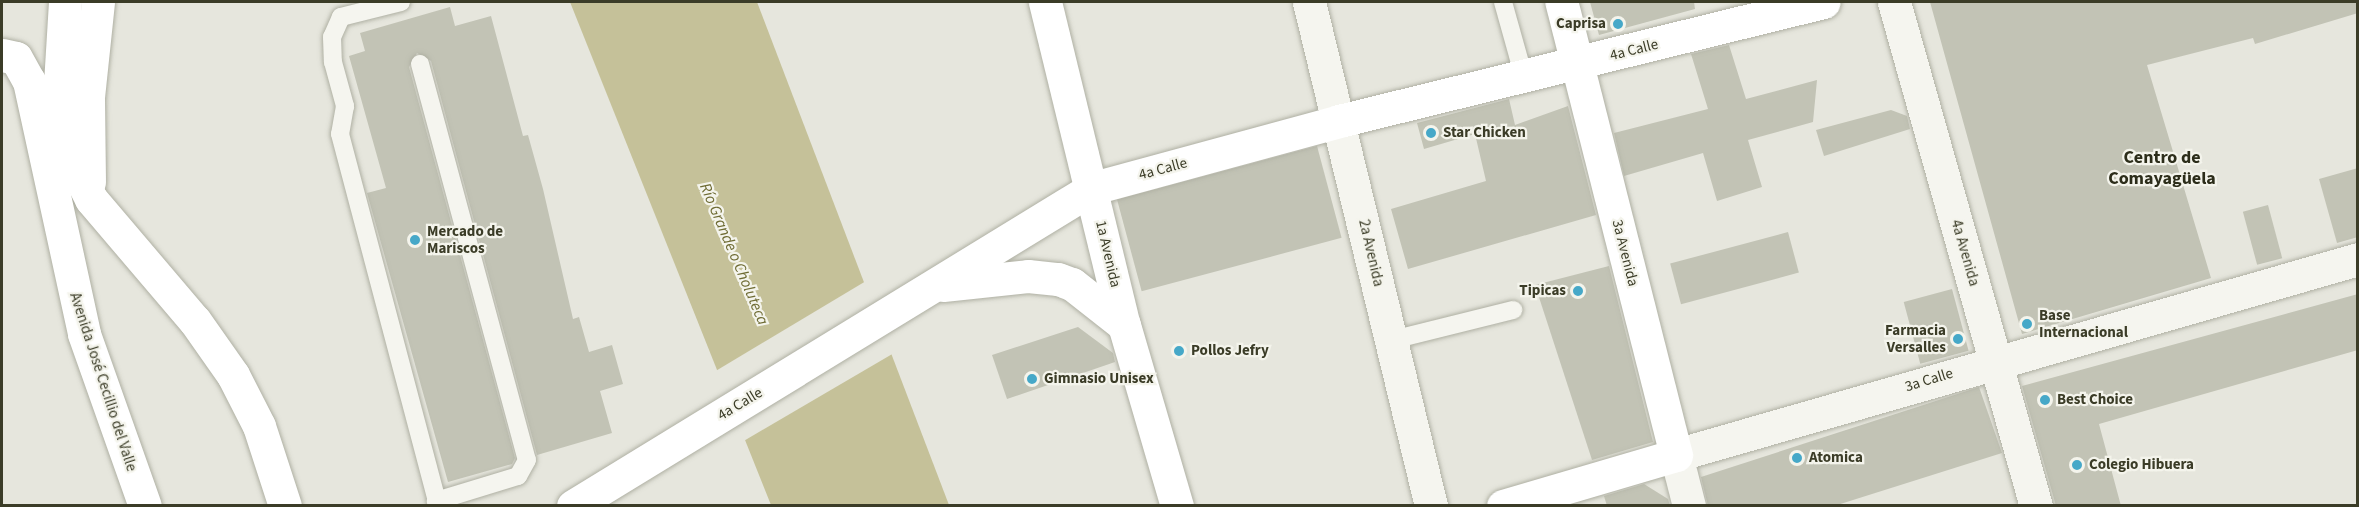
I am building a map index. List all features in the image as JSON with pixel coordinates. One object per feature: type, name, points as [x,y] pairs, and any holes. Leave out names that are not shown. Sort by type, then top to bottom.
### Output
[{"type":"street","name":"Avenida José Cecillio del Valle","points":[[54,186],[65,2]]},
{"type":"street","points":[[98,2],[86,127],[98,208]]},
{"type":"street","name":"1a Avenida","points":[[1046,2],[1093,188],[1124,325],[1177,506]]},
{"type":"street","name":"2a Avenida","points":[[1309,2],[1431,506]]},
{"type":"street","name":"3a Avenida","points":[[1561,2],[1689,506]]},
{"type":"street","name":"4a Calle","points":[[573,506],[1093,188],[1339,121],[1578,65],[1824,2]]},
{"type":"street","name":"4a Avenida","points":[[1894,2],[2036,506]]},
{"type":"street","name":"Avenida José Cecillio del Valle","points":[[2,55],[15,58],[29,81],[54,186],[63,251],[84,334],[145,506]]},
{"type":"street","points":[[57,131],[98,208],[195,321],[233,375],[259,426],[285,506]]},
{"type":"street","name":"3a Calle","points":[[1503,506],[1995,360],[2358,259]]},
{"type":"street","points":[[923,292],[1028,276],[1058,279],[1072,284],[1124,325]]},
{"type":"lane","points":[[401,2],[341,17],[332,37],[333,62],[345,105],[340,134],[437,503],[518,476],[527,460],[420,64]]},
{"type":"lane","points":[[1503,2],[1524,77]]},
{"type":"lane","points":[[1392,340],[1513,310]]},
{"type":"water","name":"Río Grande o Choluteca","points":[[570,2],[757,2],[949,505],[771,505]]},
{"type":"pier","points":[[866,281],[894,353],[742,442],[714,372]]},
{"type":"building","name":"Caprisa","points":[[1590,2],[1694,2],[1695,9],[1599,35]]},
{"type":"building","points":[[1930,2],[2358,2],[2358,13],[2255,44],[2253,38],[2147,65],[2211,278],[2022,334]]},
{"type":"building","name":"Mercado de Mariscos","points":[[450,7],[455,26],[491,16],[523,136],[528,135],[543,189],[573,319],[579,317],[589,352],[612,345],[623,384],[600,391],[612,433],[537,455],[431,61],[417,53],[409,67],[515,458],[512,464],[448,482],[367,193],[386,188],[349,56],[365,51],[360,33]]},
{"type":"building","points":[[1729,45],[1746,99],[1817,80],[1813,122],[1748,140],[1762,187],[1717,201],[1703,153],[1624,176],[1614,133],[1708,109],[1691,54]]},
{"type":"building","points":[[1509,99],[1515,125],[1568,106],[1596,215],[1408,269],[1391,209],[1486,181],[1475,134],[1424,149],[1417,123]]},
{"type":"building","points":[[1891,110],[1907,116],[1910,129],[1824,156],[1816,130]]},
{"type":"building","points":[[1317,146],[1342,238],[1142,291],[1117,200]]},
{"type":"building","points":[[2358,168],[2358,237],[2337,243],[2319,179]]},
{"type":"building","points":[[2268,205],[2282,258],[2257,265],[2243,212]]},
{"type":"building","points":[[1788,232],[1799,273],[1681,304],[1670,264]]},
{"type":"building","points":[[1609,266],[1653,442],[1592,460],[1535,285]]},
{"type":"building","points":[[1952,289],[1969,351],[1920,364],[1904,302]]},
{"type":"building","points":[[2358,294],[2358,350],[2099,424],[2121,506],[2056,506],[2022,386]]},
{"type":"building","name":"Gimnasio Unisex","points":[[1078,327],[1113,353],[1115,362],[1007,399],[992,355]]},
{"type":"building","points":[[1979,387],[2002,453],[1834,506],[1708,506],[1701,477]]},
{"type":"building","points":[[1644,484],[1668,499],[1670,506],[1607,506],[1604,496]]},
{"type":"place","name":"Caprisa","points":[[1618,24]]},
{"type":"place","name":"Star Chicken","points":[[1431,133]]},
{"type":"place","name":"Mercado de Mariscos","points":[[415,240]]},
{"type":"place","name":"Tipicas","points":[[1578,291]]},
{"type":"place","name":"Base Internacional","points":[[2027,324]]},
{"type":"place","name":"Farmacia Versalles","points":[[1958,339]]},
{"type":"place","name":"Pollos Jefry","points":[[1179,351]]},
{"type":"place","name":"Gimnasio Unisex","points":[[1032,379]]},
{"type":"place","name":"Best Choice","points":[[2045,400]]},
{"type":"place","name":"Atomica","points":[[1797,458]]},
{"type":"place","name":"Colegio Hibuera","points":[[2077,465]]},
{"type":"district","name":"Centro de Comayagüela","points":[[2162,169]]}]
